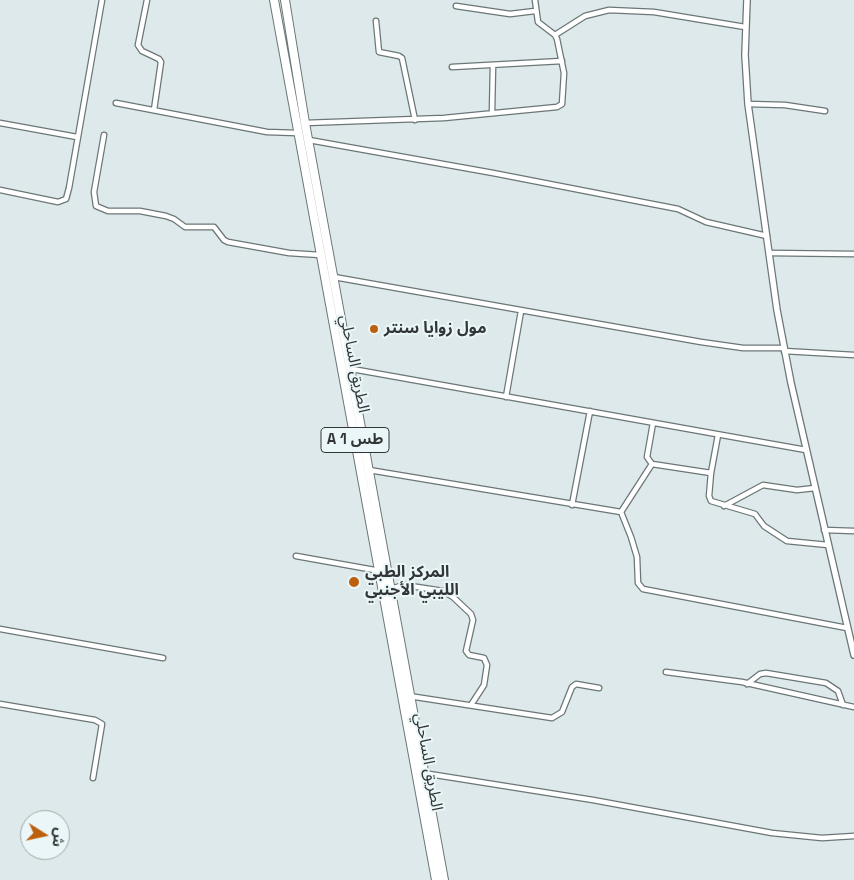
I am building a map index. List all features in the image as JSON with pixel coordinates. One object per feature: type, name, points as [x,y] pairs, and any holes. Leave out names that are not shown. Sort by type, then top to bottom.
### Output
[{"type":"highway","name":"الطريق الساحلي","points":[[274,0],[436,880]]},
{"type":"highway","name":"الطريق الساحلي","points":[[286,0],[305,122],[444,880]]},
{"type":"street","points":[[0,190],[62,201],[70,188],[102,0]]},
{"type":"street","points":[[147,0],[138,45],[141,50],[159,59],[161,62],[154,110]]},
{"type":"street","points":[[305,122],[415,120],[557,107],[562,104],[562,61],[555,34],[539,24],[535,11],[535,0]]},
{"type":"street","points":[[747,0],[745,27],[748,104],[784,349],[854,655]]},
{"type":"street","points":[[456,6],[510,14],[535,11]]},
{"type":"street","points":[[555,34],[585,16],[608,10],[654,12],[745,27]]},
{"type":"street","points":[[376,21],[379,52],[402,58],[415,120]]},
{"type":"street","points":[[452,67],[562,61]]},
{"type":"street","points":[[492,113],[493,65]]},
{"type":"street","points":[[116,103],[268,132],[297,133]]},
{"type":"street","points":[[748,104],[785,105],[825,111]]},
{"type":"street","points":[[0,123],[77,138]]},
{"type":"street","points":[[104,135],[94,192],[96,206],[108,211],[140,211],[166,216],[185,227],[214,227],[224,240],[228,242],[289,253],[320,255]]},
{"type":"street","points":[[309,140],[493,172],[678,209],[706,222],[767,236]]},
{"type":"street","points":[[769,253],[854,254]]},
{"type":"street","points":[[334,277],[701,342],[743,348],[784,349],[854,355]]},
{"type":"street","points":[[506,397],[521,311]]},
{"type":"street","points":[[352,370],[806,450]]},
{"type":"street","points":[[572,505],[590,411]]},
{"type":"street","points":[[653,423],[647,457],[652,464],[711,473]]},
{"type":"street","points":[[718,435],[711,473],[709,496],[711,501],[755,514],[764,526],[787,541],[828,545]]},
{"type":"street","points":[[621,512],[652,464]]},
{"type":"street","points":[[369,470],[621,512]]},
{"type":"street","points":[[724,506],[763,485],[797,490],[815,488]]},
{"type":"street","points":[[621,512],[637,557],[638,583],[643,589],[850,632]]},
{"type":"street","points":[[824,530],[854,531]]},
{"type":"street","points":[[296,556],[380,571]]},
{"type":"street","points":[[390,589],[404,585],[443,591],[453,597],[471,614],[473,620],[466,651],[470,655],[484,658],[487,664],[484,685],[471,705]]},
{"type":"street","points":[[0,629],[163,658]]},
{"type":"street","points":[[666,672],[746,684],[854,707]]},
{"type":"street","points":[[746,684],[760,674],[766,673],[826,683],[838,691],[843,705]]},
{"type":"street","points":[[410,696],[552,718],[562,712],[572,687],[576,684],[599,688]]},
{"type":"street","points":[[0,704],[95,720],[102,724],[92,778]]},
{"type":"street","points":[[423,773],[593,800],[772,833],[822,838],[854,836]]},
{"type":"place","name":"مول زوايا سنتر","points":[[374,329]]},
{"type":"place","name":"المركز الطبي الليبي الأجنبي","points":[[354,582]]}]
